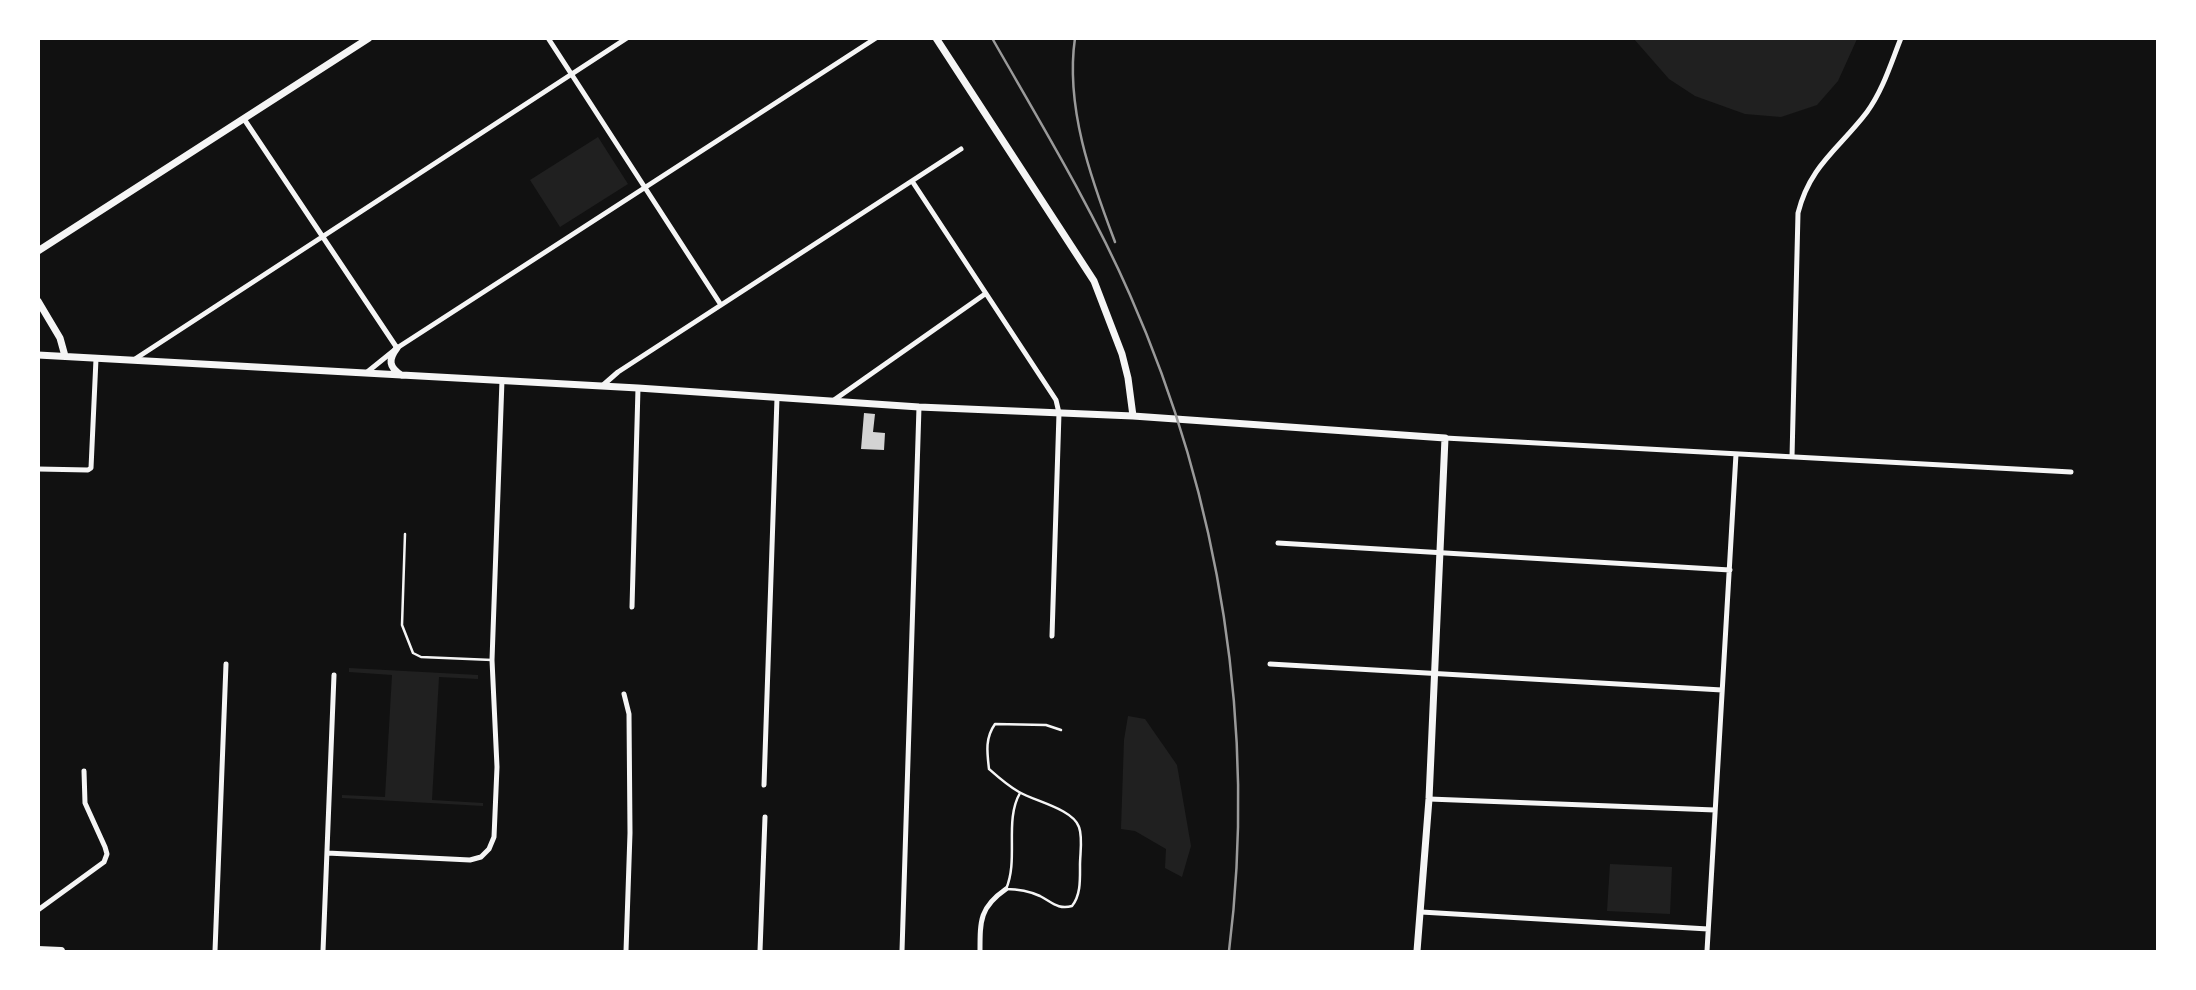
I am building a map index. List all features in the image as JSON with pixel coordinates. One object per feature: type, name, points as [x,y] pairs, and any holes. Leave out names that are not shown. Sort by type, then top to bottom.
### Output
[{"type":"main road","points":[[38,950],[61,951]]},
{"type":"street","points":[[38,251],[369,38]]},
{"type":"street","points":[[548,38],[721,305]]},
{"type":"street","points":[[135,359],[627,38]]},
{"type":"street","points":[[366,373],[397,348],[876,38]]},
{"type":"street","points":[[936,38],[1094,281],[1122,354],[1133,416]]},
{"type":"street","points":[[1791,457],[1798,213],[1804,191],[1815,171],[1870,107],[1901,38]]},
{"type":"street","points":[[244,120],[397,348]]},
{"type":"street","points":[[602,386],[618,372],[961,149]]},
{"type":"street","points":[[912,181],[1056,400],[1059,413],[1052,636]]},
{"type":"street","points":[[834,400],[985,294]]},
{"type":"street","points":[[38,301],[60,338],[65,356]]},
{"type":"street","points":[[397,348],[390,362],[393,369],[402,375]]},
{"type":"street","points":[[38,355],[2071,472]]},
{"type":"street","points":[[38,469],[88,470],[92,464],[96,359]]},
{"type":"street","points":[[327,853],[470,860],[481,857],[489,849],[494,837],[497,767],[492,660],[502,380]]},
{"type":"street","points":[[632,607],[638,388]]},
{"type":"street","points":[[764,785],[777,398]]},
{"type":"street","points":[[902,951],[919,407]]},
{"type":"street","points":[[1417,951],[1429,799],[1445,438]]},
{"type":"street","points":[[1707,951],[1736,454]]},
{"type":"street","points":[[1278,543],[1730,570]]},
{"type":"street","points":[[215,951],[226,664]]},
{"type":"street","points":[[1270,664],[1723,690]]},
{"type":"street","points":[[323,951],[334,675]]},
{"type":"street","points":[[624,694],[629,714],[630,833],[626,951]]},
{"type":"street","points":[[38,910],[104,862],[107,854],[85,803],[84,771]]},
{"type":"street","points":[[1429,799],[1715,810]]},
{"type":"street","points":[[760,951],[765,817]]},
{"type":"street","points":[[980,951],[980,930],[985,911],[994,897],[1006,889]]},
{"type":"street","points":[[1421,912],[1708,929]]},
{"type":"lane","points":[[405,534],[402,625],[413,653],[421,657],[492,660]]},
{"type":"lane","points":[[1020,793],[1014,804],[1011,877],[1006,889],[1019,889],[1040,896],[1059,907],[1072,906],[1078,898],[1078,823],[1068,815],[1020,793],[989,769],[989,733],[995,724],[1046,725],[1061,730]]},
{"type":"shaded area","points":[[1634,39],[1857,39],[1838,81],[1817,105],[1781,117],[1745,114],[1695,96],[1669,79]]},
{"type":"shaded area","points":[[598,137],[628,184],[560,227],[530,180]]},
{"type":"shaded area","points":[[349,668],[478,675],[478,679],[439,677],[432,800],[483,803],[483,806],[342,798],[342,795],[385,797],[392,675],[349,672]]},
{"type":"shaded area","points":[[1128,716],[1145,719],[1177,765],[1191,846],[1182,877],[1165,868],[1166,849],[1135,831],[1121,829],[1124,740]]},
{"type":"shaded area","points":[[1610,864],[1672,867],[1670,914],[1607,911]]},
{"type":"building","points":[[864,413],[875,414],[873,432],[885,433],[884,450],[861,449]]},
{"type":"railway","points":[[992,38],[1115,262],[1161,373],[1187,452],[1208,534],[1224,616],[1234,700],[1238,784],[1236,867],[1229,951]]},
{"type":"railway","points":[[1075,38],[1074,90],[1082,142],[1115,242]]}]
